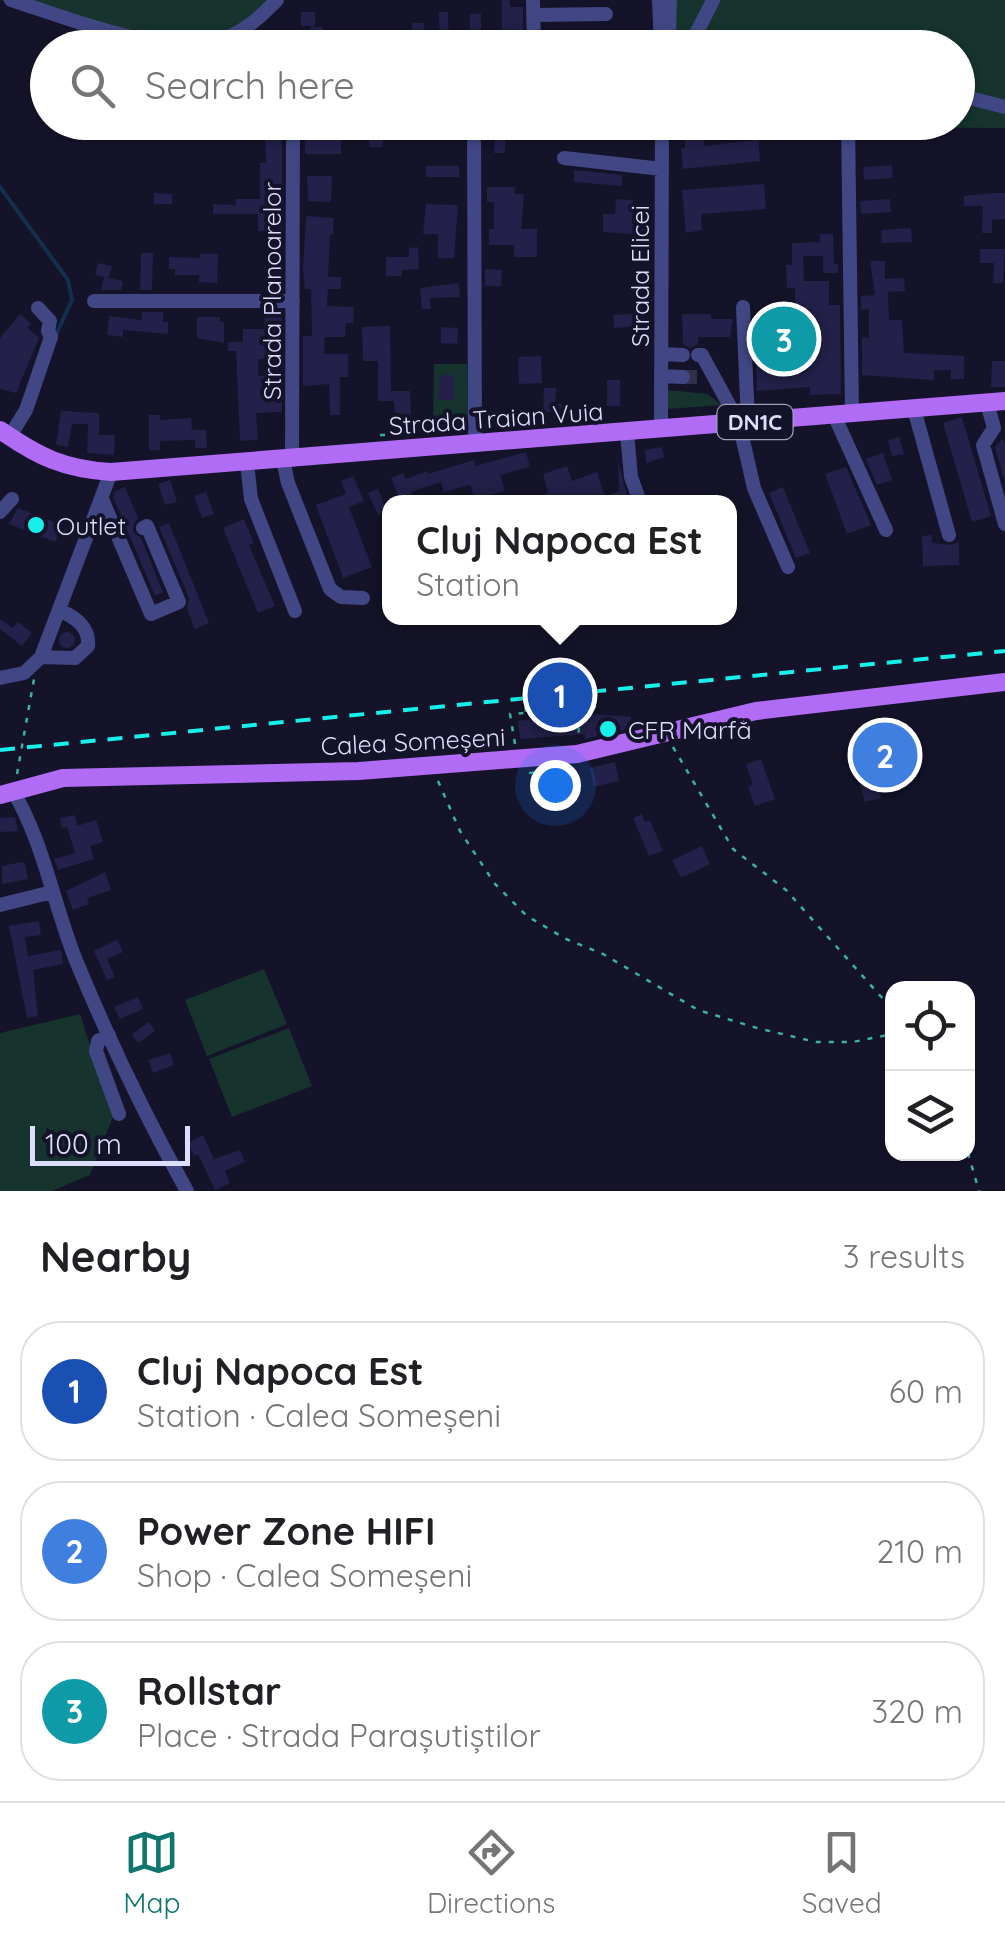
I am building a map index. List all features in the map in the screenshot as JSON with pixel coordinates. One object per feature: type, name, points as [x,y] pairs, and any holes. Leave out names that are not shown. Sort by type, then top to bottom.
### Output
[{"type":"main road","name":"Strada Traian Vuia","points":[[5,433],[51,462],[78,470],[111,472],[1000,402]]},
{"type":"main road","name":"Calea Someșeni","points":[[6,793],[63,778],[432,766],[578,754],[783,706],[1005,682]]},
{"type":"street","points":[[11,0],[111,30]]},
{"type":"street","points":[[242,30],[277,0]]},
{"type":"street","points":[[659,0],[660,30]]},
{"type":"street","points":[[669,30],[670,0]]},
{"type":"street","points":[[698,30],[713,0]]},
{"type":"street","points":[[534,8],[606,14]]},
{"type":"street","points":[[975,99],[1005,107]]},
{"type":"street","name":"Strada Planoarelor","points":[[292,140],[288,483],[330,588],[341,597],[363,598]]},
{"type":"street","points":[[474,140],[475,445]]},
{"type":"street","name":"Strada Elicei","points":[[661,430],[662,140]]},
{"type":"street","points":[[848,140],[843,414],[886,530]]},
{"type":"street","points":[[564,158],[662,169]]},
{"type":"street","points":[[94,302],[293,301]]},
{"type":"street","points":[[743,307],[744,423],[754,488],[788,567]]},
{"type":"street","points":[[5,433],[26,410],[51,337],[50,321],[38,308]]},
{"type":"street","points":[[662,354],[702,355],[744,423]]},
{"type":"street","points":[[661,376],[717,377]]},
{"type":"street","points":[[1000,402],[994,428],[983,445],[1005,524]]},
{"type":"street","points":[[914,408],[949,535]]},
{"type":"street","points":[[627,433],[631,478],[637,495]]},
{"type":"street","points":[[247,463],[251,498],[296,611]]},
{"type":"street","points":[[0,678],[24,673],[37,662],[111,472]]},
{"type":"street","points":[[0,512],[12,499]]},
{"type":"street","points":[[102,499],[122,537],[151,614],[179,602],[147,526],[142,528]]},
{"type":"street","points":[[37,662],[75,658],[88,646],[82,626],[59,610]]},
{"type":"street","points":[[6,793],[38,846],[76,962],[187,1191]]},
{"type":"street","points":[[0,905],[52,892]]},
{"type":"street","points":[[109,1035],[98,1041],[96,1051],[119,1114]]},
{"type":"path","points":[[6,793],[28,724],[37,662]]},
{"type":"path","points":[[526,744],[512,744],[510,714],[594,707],[593,688]]},
{"type":"path","points":[[524,694],[526,713]]},
{"type":"path","points":[[566,740],[580,739],[578,708]]},
{"type":"path","points":[[665,733],[733,849],[786,890],[885,1002]]},
{"type":"path","points":[[432,766],[460,832],[495,884],[527,916],[566,939],[604,954],[698,1010],[816,1042],[853,1042],[885,1035]]},
{"type":"path","points":[[970,1161],[979,1191]]},
{"type":"green space","points":[[0,0],[283,0],[273,10],[232,30],[109,30]]},
{"type":"green space","points":[[663,0],[1005,0],[1005,128],[975,128],[975,30],[663,30]]},
{"type":"green space","points":[[434,364],[467,364],[468,422],[464,427],[433,429]]},
{"type":"green space","points":[[668,390],[707,394],[722,405],[668,409]]},
{"type":"green space","points":[[264,969],[287,1024],[207,1056],[185,1000]]},
{"type":"green space","points":[[80,1014],[113,1117],[90,1175],[52,1191],[0,1191],[0,1033]]},
{"type":"green space","points":[[289,1028],[312,1086],[232,1117],[209,1059]]},
{"type":"building","points":[[502,0],[510,0],[510,7],[523,7],[523,30],[502,30]]},
{"type":"building","points":[[301,12],[315,12],[315,26],[301,26]]},
{"type":"building","points":[[439,12],[448,12],[448,30],[440,30]]},
{"type":"building","points":[[470,14],[481,14],[481,30],[470,30]]},
{"type":"building","points":[[412,23],[424,23],[424,30],[412,30]]},
{"type":"building","points":[[265,140],[282,140],[282,200],[275,200],[274,214],[282,215],[282,231],[258,231],[258,214],[213,214],[213,204],[236,205],[236,199],[260,199],[260,163],[266,163]]},
{"type":"building","points":[[305,140],[341,140],[341,154],[305,154]]},
{"type":"building","points":[[369,140],[383,140],[383,147],[369,147]]},
{"type":"building","points":[[495,140],[505,140],[505,153],[494,153]]},
{"type":"building","points":[[685,140],[704,140],[704,146],[758,140],[760,161],[683,169],[681,148],[685,148]]},
{"type":"building","points":[[892,165],[893,178],[864,180],[863,167]]},
{"type":"building","points":[[426,166],[459,166],[459,177],[426,177]]},
{"type":"building","points":[[574,170],[622,175],[622,186],[574,182]]},
{"type":"building","points":[[307,176],[332,176],[331,202],[308,201]]},
{"type":"building","points":[[764,184],[766,209],[701,214],[702,230],[686,233],[682,190]]},
{"type":"building","points":[[487,187],[515,187],[515,194],[524,194],[521,229],[537,229],[537,257],[514,257],[514,245],[489,245],[489,229],[494,229],[494,202],[487,202]]},
{"type":"building","points":[[154,193],[172,194],[172,204],[154,204]]},
{"type":"building","points":[[1005,193],[1005,219],[992,220],[992,233],[982,233],[983,206],[964,206],[964,196]]},
{"type":"building","points":[[616,199],[633,200],[632,224],[644,225],[644,235],[603,232],[603,214],[615,214]]},
{"type":"building","points":[[890,199],[891,212],[861,214],[860,201]]},
{"type":"building","points":[[426,204],[458,205],[454,258],[438,258],[438,234],[423,234]]},
{"type":"building","points":[[306,216],[334,218],[328,277],[341,277],[341,289],[328,289],[327,306],[354,307],[353,323],[346,323],[345,337],[325,337],[324,354],[348,354],[348,377],[340,377],[340,415],[330,415],[329,384],[303,386],[303,336],[312,336],[311,289],[305,289],[303,268]]},
{"type":"building","points":[[911,228],[912,242],[882,243],[881,230]]},
{"type":"building","points":[[820,234],[833,234],[838,273],[823,273],[823,256],[803,256],[804,281],[829,281],[829,305],[840,305],[841,394],[810,395],[810,387],[757,391],[755,325],[775,326],[775,306],[795,306],[795,288],[787,288],[786,265],[792,265],[792,243],[820,242]],"holes":[[[806,352],[806,372],[775,374],[775,353]]]},
{"type":"building","points":[[418,247],[419,269],[402,270],[402,276],[386,276],[386,257],[409,257],[409,248]]},
{"type":"building","points":[[980,249],[1005,249],[1003,283],[993,283],[994,263],[980,263]]},
{"type":"building","points":[[141,253],[153,253],[152,290],[140,290]]},
{"type":"building","points":[[200,254],[218,254],[217,283],[199,282],[199,275],[175,275],[175,269],[169,269],[169,257],[200,258]]},
{"type":"building","points":[[870,261],[885,261],[885,279],[904,278],[905,291],[888,292],[889,320],[902,320],[904,353],[964,356],[964,379],[951,379],[951,370],[934,370],[934,380],[862,375],[862,337],[869,338],[869,309],[861,310],[861,296],[875,295]]},
{"type":"building","points":[[98,263],[112,266],[109,278],[123,281],[121,290],[101,290],[104,277],[95,275]]},
{"type":"building","points":[[485,269],[502,270],[501,286],[485,286]]},
{"type":"building","points":[[459,283],[460,297],[430,298],[431,309],[422,309],[420,288]]},
{"type":"building","points":[[142,312],[163,312],[168,334],[123,330],[123,337],[107,335],[109,316],[142,320]]},
{"type":"building","points":[[265,312],[282,312],[282,359],[258,359],[258,376],[281,376],[282,412],[256,413],[258,440],[240,441],[236,351],[228,351],[228,342],[243,342],[243,329],[264,329]]},
{"type":"building","points":[[643,313],[643,326],[614,328],[613,315]]},
{"type":"building","points":[[20,314],[39,338],[16,393],[0,389],[0,338]]},
{"type":"building","points":[[682,314],[733,319],[730,337],[698,337],[698,344],[690,348],[683,344]]},
{"type":"building","points":[[197,317],[220,317],[220,322],[224,322],[224,343],[197,338]]},
{"type":"building","points":[[390,326],[391,391],[410,391],[411,422],[395,422],[394,401],[378,401],[378,361],[363,361],[362,327]]},
{"type":"building","points":[[441,327],[458,328],[457,344],[441,343]]},
{"type":"building","points":[[541,356],[542,383],[519,384],[518,357]]},
{"type":"building","points":[[992,361],[1005,361],[1005,387],[991,387]]},
{"type":"building","points":[[440,375],[454,375],[455,400],[438,400]]},
{"type":"building","points":[[607,380],[620,380],[620,406],[607,406]]},
{"type":"building","points":[[544,388],[556,388],[555,404],[562,404],[561,412],[543,412]]},
{"type":"building","points":[[61,411],[99,413],[99,435],[115,435],[114,455],[87,453],[88,424],[72,424],[68,447],[56,445]]},
{"type":"building","points":[[149,415],[160,415],[160,420],[191,418],[192,430],[206,430],[207,448],[195,448],[195,440],[160,441],[160,450],[149,450]]},
{"type":"building","points":[[962,417],[991,516],[972,522],[943,423]]},
{"type":"building","points":[[899,437],[904,454],[892,456],[888,440]]},
{"type":"building","points":[[1003,438],[1005,444],[1005,484],[995,447]]},
{"type":"building","points":[[662,447],[664,457],[646,463],[645,450]]},
{"type":"building","points":[[526,452],[530,467],[500,475],[505,490],[491,495],[474,495],[470,485],[444,492],[441,482],[411,492],[412,495],[398,495],[391,478],[403,473],[406,479],[474,460],[475,466]]},
{"type":"building","points":[[883,453],[892,480],[877,485],[866,459]]},
{"type":"building","points":[[618,461],[627,495],[610,495],[619,491]]},
{"type":"building","points":[[567,466],[572,481],[597,472],[604,495],[543,495],[548,493],[543,474]]},
{"type":"building","points":[[846,467],[871,525],[847,534],[825,474]]},
{"type":"building","points":[[353,476],[364,501],[349,507],[372,567],[343,578],[316,505],[346,494],[341,481]]},
{"type":"building","points":[[170,480],[177,502],[165,505],[158,484]]},
{"type":"building","points":[[125,487],[138,518],[133,532],[141,538],[163,592],[155,596],[113,497],[115,491]]},
{"type":"building","points":[[783,487],[810,553],[796,558],[769,493]]},
{"type":"building","points":[[378,489],[382,513],[378,515],[368,493]]},
{"type":"building","points":[[206,492],[214,514],[202,518],[194,496]]},
{"type":"building","name":"Outlet","points":[[18,508],[62,525],[55,542],[9,524]]},
{"type":"building","points":[[244,519],[254,543],[249,545],[275,606],[258,613],[223,528]]},
{"type":"building","points":[[169,523],[209,623],[195,629],[187,609],[189,598],[159,527]]},
{"type":"building","points":[[932,535],[932,543],[959,542],[959,565],[923,566],[922,536]]},
{"type":"building","points":[[0,619],[13,628],[18,622],[32,633],[22,646],[0,629]]},
{"type":"building","points":[[67,632],[75,640],[67,648],[59,640]]},
{"type":"building","points":[[577,713],[631,717],[631,726],[635,727],[585,739],[585,734],[520,739],[518,721]]},
{"type":"building","points":[[889,744],[894,762],[880,765],[876,747]]},
{"type":"building","points":[[761,759],[775,799],[755,806],[746,764]]},
{"type":"building","points":[[615,762],[619,781],[594,787],[590,768]]},
{"type":"building","points":[[872,768],[881,798],[865,802],[856,772]]},
{"type":"building","points":[[642,814],[645,822],[650,820],[663,851],[649,856],[633,818]]},
{"type":"building","points":[[75,815],[77,826],[96,820],[103,842],[90,846],[94,859],[58,870],[54,859],[75,853],[60,818]]},
{"type":"building","points":[[15,817],[18,831],[0,832],[0,818]]},
{"type":"building","points":[[702,846],[710,864],[681,878],[672,860]]},
{"type":"building","points":[[22,862],[28,879],[2,884],[2,866]]},
{"type":"building","points":[[105,872],[111,890],[87,898],[89,904],[73,910],[66,891]]},
{"type":"building","points":[[39,921],[41,935],[25,937],[28,956],[61,950],[63,964],[33,970],[38,1016],[27,1018],[9,926]]},
{"type":"building","points":[[117,940],[123,952],[107,959],[115,977],[107,980],[94,951]]},
{"type":"building","points":[[138,997],[143,1009],[120,1019],[114,1007]]},
{"type":"building","points":[[149,1022],[155,1031],[138,1043],[132,1034]]},
{"type":"building","points":[[170,1053],[174,1065],[153,1073],[148,1060]]},
{"type":"building","points":[[203,1135],[214,1159],[240,1150],[245,1162],[225,1171],[230,1183],[215,1190],[198,1154],[194,1156],[188,1143]]},
{"type":"waterway","points":[[0,187],[68,280],[72,300],[55,337]]},
{"type":"tunnel","points":[[683,377],[699,377]]},
{"type":"railway","points":[[0,750],[1005,651]]},
{"type":"place","name":"Rollstar","points":[[784,339]]},
{"type":"place","name":"Outlet","points":[[36,525]]},
{"type":"place","name":"Cluj Napoca Est","points":[[560,695]]},
{"type":"place","name":"CFR Marfă","points":[[608,729]]},
{"type":"place","name":"Power Zone HIFI","points":[[885,755]]}]
